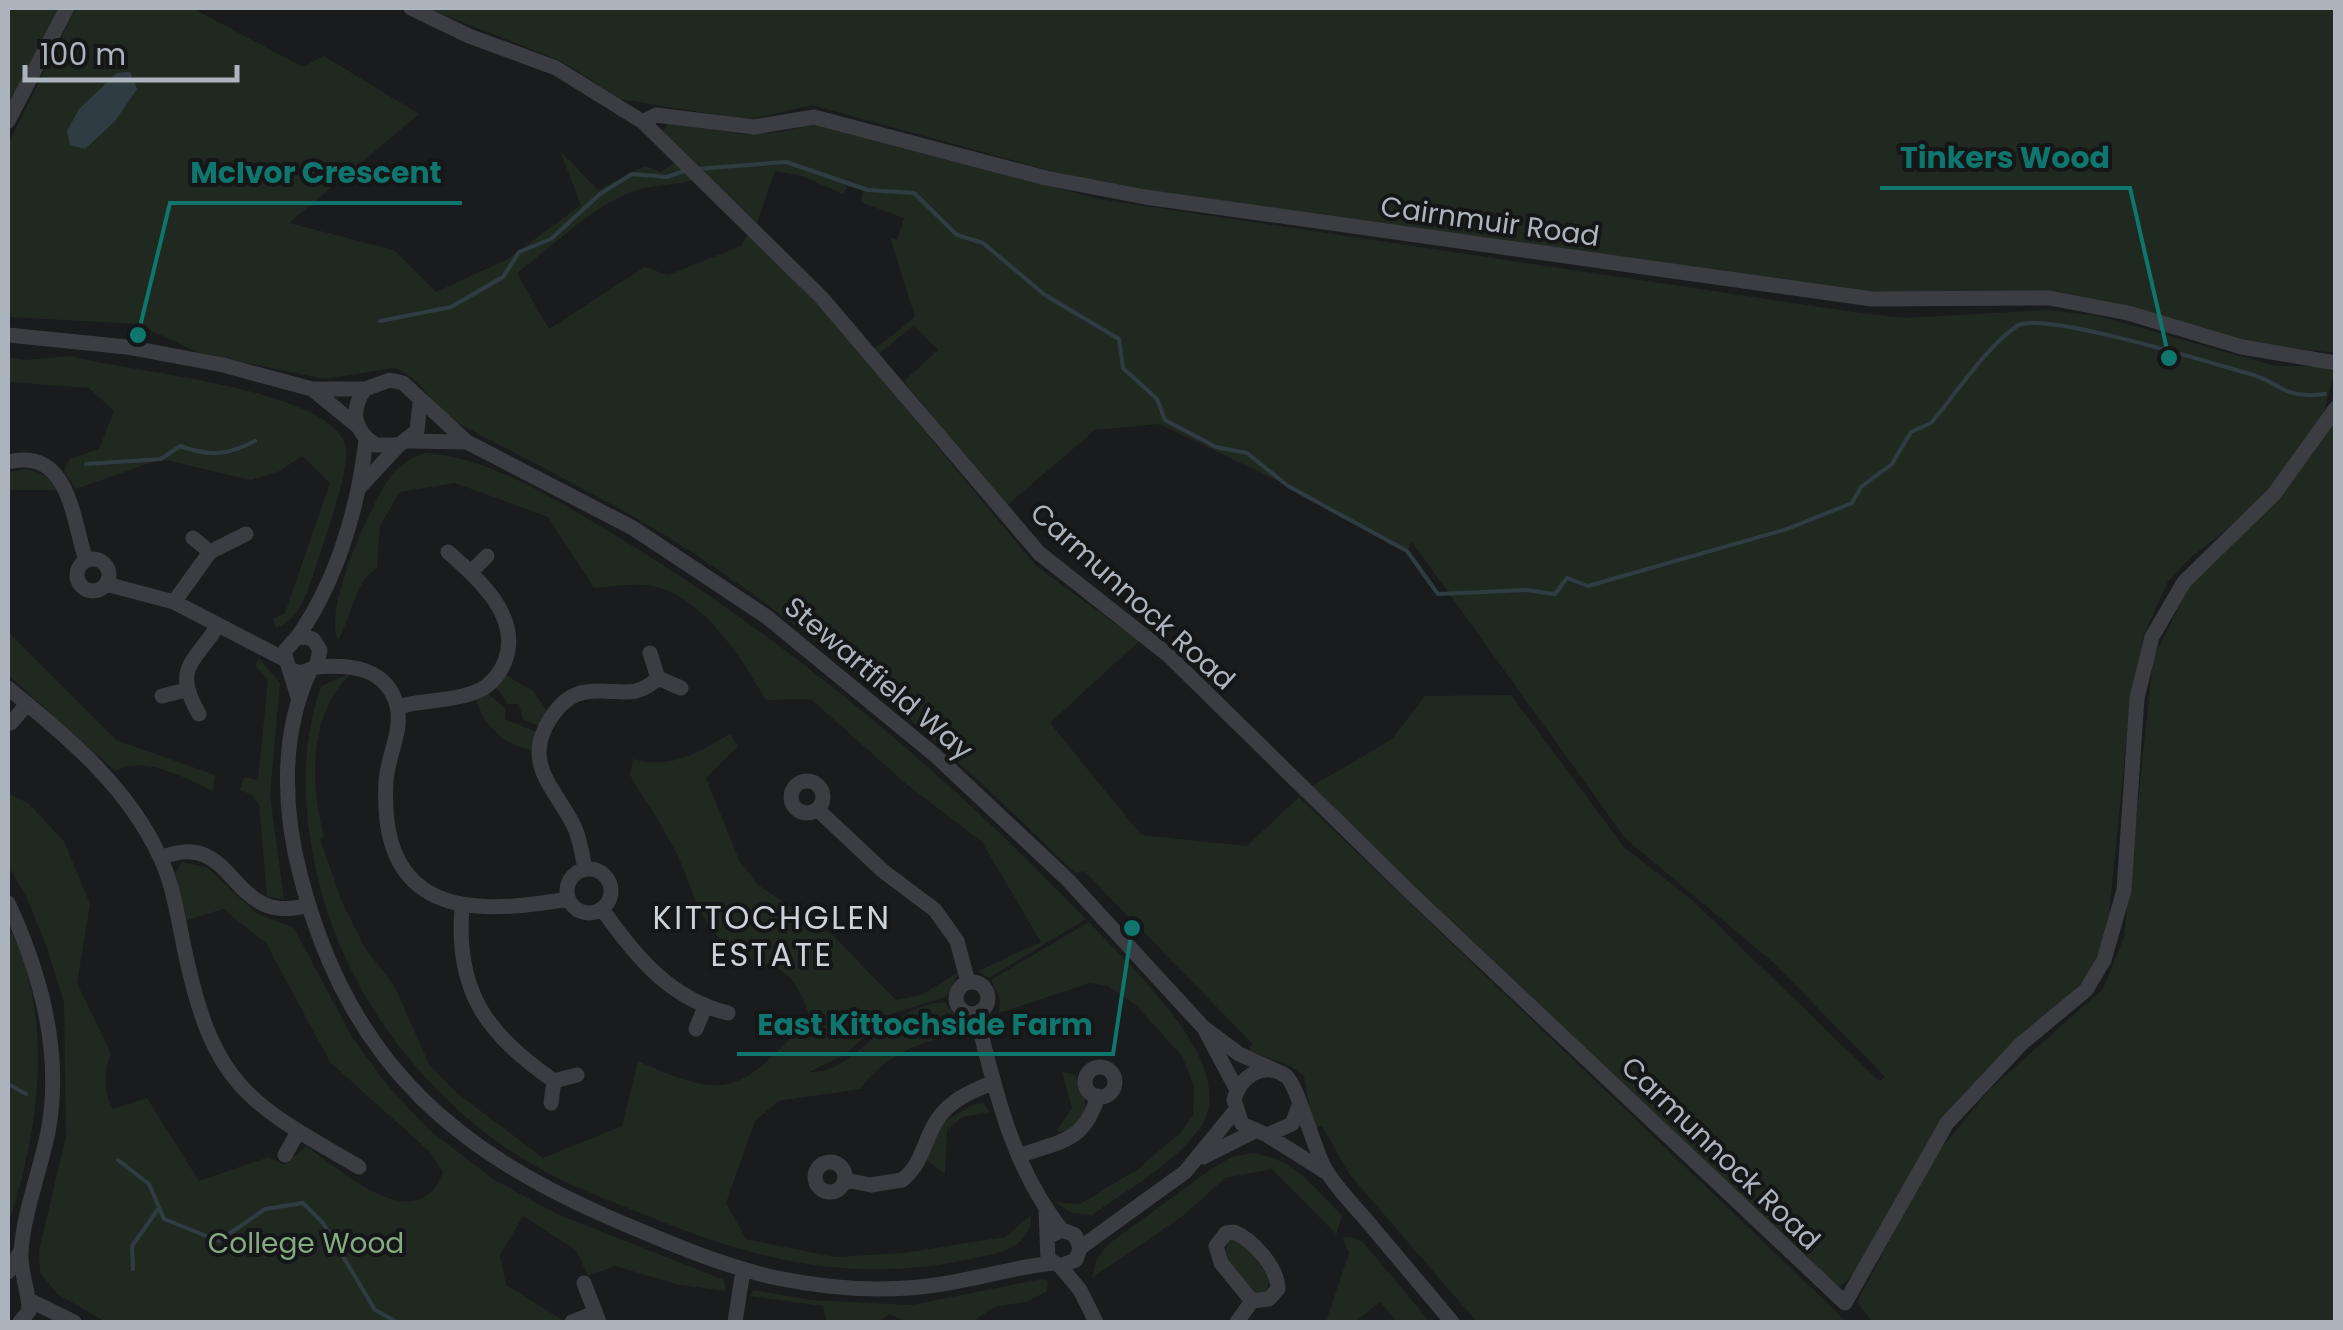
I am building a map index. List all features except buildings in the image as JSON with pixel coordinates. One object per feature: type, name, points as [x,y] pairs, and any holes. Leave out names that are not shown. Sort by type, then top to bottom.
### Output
[{"type":"street","points":[[8,121],[67,8]]},
{"type":"street","name":"Carmunnock Road","points":[[412,8],[469,36],[556,68],[643,122],[820,296],[1038,552],[1167,654],[1414,895],[1845,1303],[1947,1123],[2021,1044],[2086,990],[2104,960],[2124,890],[2137,698],[2152,637],[2184,582],[2274,494],[2336,408]]},
{"type":"street","name":"Cairnmuir Road","points":[[643,122],[656,115],[754,127],[814,117],[1046,178],[1145,197],[1872,299],[2049,298],[2128,312],[2242,347],[2336,363]]},
{"type":"street","points":[[8,335],[126,348],[223,365],[312,389],[365,389],[390,380],[414,392],[420,403],[417,430],[360,487]]},
{"type":"street","points":[[312,389],[361,432],[387,447],[403,443]]},
{"type":"street","points":[[365,389],[354,412],[361,432],[360,487],[299,650],[298,697],[288,751],[288,790],[296,858],[308,905],[350,1005],[380,1051],[437,1116],[489,1157],[541,1189],[743,1270],[842,1288],[897,1288],[943,1284],[1018,1266],[1101,1229],[1138,1207],[1199,1158],[1236,1111],[1237,1090],[1258,1071],[1277,1071],[1292,1081],[1327,1173],[1452,1322]]},
{"type":"street","name":"Stewartfield Way","points":[[420,403],[467,442],[592,504],[768,616],[936,756],[1067,879],[1203,1026],[1239,1054],[1277,1071]]},
{"type":"street","name":"Stewartfield Way","points":[[403,443],[467,442]]},
{"type":"street","points":[[8,462],[27,459],[61,479],[71,496],[86,560]]},
{"type":"street","points":[[174,602],[210,552],[246,534]]},
{"type":"street","points":[[193,538],[210,552]]},
{"type":"street","points":[[398,707],[488,686],[501,670],[510,648],[506,622],[471,572],[448,552]]},
{"type":"street","points":[[471,572],[487,556]]},
{"type":"street","points":[[86,560],[77,570],[79,584],[94,591],[106,584],[174,602],[258,642],[299,650],[376,676],[398,707],[397,732],[386,777],[386,815],[403,869],[418,884],[462,908],[508,910],[568,899]]},
{"type":"street","points":[[86,560],[105,564],[106,584]]},
{"type":"street","points":[[199,714],[186,690],[186,668],[218,624]]},
{"type":"street","points":[[299,650],[313,669]]},
{"type":"street","points":[[299,650],[313,669]]},
{"type":"street","points":[[650,654],[658,678],[680,688]]},
{"type":"street","points":[[313,669],[346,664]]},
{"type":"street","points":[[298,697],[313,669]]},
{"type":"street","points":[[585,868],[573,823],[551,794],[541,767],[544,731],[557,708],[577,694],[633,694],[658,678]]},
{"type":"street","points":[[8,688],[113,783],[161,858],[212,1046],[244,1094],[298,1132],[359,1167]]},
{"type":"street","points":[[162,696],[186,690]]},
{"type":"street","points":[[11,723],[27,704]]},
{"type":"street","points":[[818,810],[883,871],[935,910],[956,940],[968,982],[983,986],[988,996],[985,1008],[976,1014],[1018,1156],[1096,1322]]},
{"type":"street","points":[[161,858],[180,851],[197,852],[218,862],[260,906],[288,911],[308,905]]},
{"type":"street","points":[[585,868],[599,870],[609,881],[611,896],[602,909],[579,911],[568,899],[569,880],[585,868]]},
{"type":"street","points":[[8,902],[40,983],[50,1032],[52,1082],[49,1127],[21,1250],[20,1291],[29,1311],[20,1322]]},
{"type":"street","points":[[462,908],[462,967],[476,1002],[506,1044],[554,1081]]},
{"type":"street","points":[[602,909],[658,978],[705,1007],[728,1013]]},
{"type":"street","points":[[696,1029],[705,1007]]},
{"type":"street","name":"Stewartfield Way","points":[[1203,1026],[1237,1090]]},
{"type":"street","points":[[554,1081],[577,1075]]},
{"type":"street","points":[[550,1103],[554,1081]]},
{"type":"street","points":[[845,1180],[870,1185],[902,1180],[920,1162],[932,1128],[953,1100],[994,1082]]},
{"type":"street","points":[[1018,1156],[1076,1136],[1088,1124],[1098,1096]]},
{"type":"street","points":[[1199,1158],[1292,1124],[1299,1106]]},
{"type":"street","points":[[1236,1111],[1260,1134],[1327,1173]]},
{"type":"street","points":[[285,1154],[298,1132]]},
{"type":"street","points":[[1238,1322],[1252,1301],[1274,1295],[1278,1280],[1247,1239],[1234,1232],[1226,1234],[1216,1253],[1252,1301]]},
{"type":"street","points":[[8,1272],[21,1250]]},
{"type":"street","points":[[734,1322],[743,1270]]},
{"type":"street","points":[[572,1322],[597,1318],[584,1283]]},
{"type":"street","points":[[20,1291],[71,1321]]},
{"type":"street","points":[[47,1322],[71,1321]]},
{"type":"green space","points":[[8,8],[59,8],[8,109]]},
{"type":"green space","points":[[76,8],[192,8],[303,67],[324,56],[419,114],[289,223],[394,250],[436,292],[508,259],[581,205],[560,151],[598,190],[645,166],[661,172],[676,161],[695,179],[626,194],[576,225],[517,273],[549,329],[645,267],[668,275],[741,246],[750,231],[809,291],[1036,566],[1139,641],[1050,723],[1141,835],[1247,846],[1299,797],[1847,1322],[1477,1322],[1350,1175],[1322,1126],[1313,1128],[1304,1076],[1290,1066],[1249,1050],[1252,1043],[1084,871],[1075,873],[940,746],[846,665],[696,555],[608,502],[456,422],[412,379],[394,368],[324,379],[196,352],[138,324],[8,317],[8,144]]},
{"type":"green space","points":[[426,8],[2335,8],[2335,353],[2238,342],[2100,302],[1934,302],[1091,182],[812,105],[748,120],[620,99],[563,62]]},
{"type":"green space","points":[[668,123],[741,134],[780,132],[815,124],[1099,199],[1860,313],[1906,318],[2049,310],[2099,316],[2275,366],[2322,366],[2334,372],[2322,421],[2254,508],[2190,558],[2167,583],[2144,635],[2131,696],[2107,934],[2092,972],[1959,1101],[1853,1275],[1838,1288],[1311,787],[1392,739],[1425,696],[1511,695],[1624,847],[1692,900],[1879,1081],[1885,1077],[1774,963],[1625,838],[1412,542],[1407,551],[1274,479],[1159,424],[1095,430],[1005,507],[904,381],[938,350],[914,325],[879,354],[875,349],[915,317],[890,237],[897,240],[904,218],[860,202],[864,191],[847,186],[843,194],[802,176],[775,171],[757,223],[662,133]]},
{"type":"green space","points":[[71,356],[267,396],[305,410],[333,427],[346,448],[342,482],[307,593],[286,623],[276,628],[273,619],[285,613],[330,483],[302,456],[280,471],[251,480],[161,459],[76,489],[64,471],[70,459],[99,449],[114,411],[89,388],[8,382],[8,357],[25,360]]},
{"type":"green space","points":[[2335,420],[2335,1322],[1873,1322],[1857,1302],[1932,1160],[1989,1090],[2103,989],[2124,937],[2153,658],[2189,587],[2250,528]]},
{"type":"green space","points":[[425,453],[473,462],[541,492],[671,570],[735,614],[918,758],[1086,919],[989,978],[978,971],[1041,942],[982,842],[905,783],[811,699],[766,700],[716,627],[681,598],[642,585],[594,588],[548,517],[455,483],[400,492],[380,526],[377,568],[358,591],[338,640],[335,625],[342,583],[370,513],[395,471]]},
{"type":"green space","points":[[28,469],[48,476],[62,490],[10,490],[8,502],[8,472]]},
{"type":"green space","points":[[8,632],[116,740],[215,775],[213,791],[152,767],[115,771],[8,675]]},
{"type":"green space","points":[[259,658],[280,683],[270,796],[284,899],[267,897],[259,805],[252,795],[240,790],[244,777],[258,780],[268,680],[255,666]]},
{"type":"green space","points":[[352,673],[338,689],[320,728],[315,771],[324,837],[320,839],[342,902],[365,948],[394,985],[429,1064],[457,1093],[543,1158],[622,1126],[638,1061],[695,1083],[734,1082],[768,1060],[810,1018],[791,979],[781,970],[732,950],[711,928],[672,844],[630,775],[633,759],[672,761],[730,734],[738,746],[706,778],[739,860],[758,885],[831,934],[896,1000],[921,995],[959,972],[946,997],[891,1014],[844,1055],[809,1072],[826,1070],[842,1062],[887,1026],[923,1006],[945,1002],[969,1034],[923,1043],[894,1057],[861,1089],[778,1101],[755,1121],[726,1203],[746,1239],[834,1257],[903,1253],[1005,1237],[1031,1215],[1025,1236],[999,1253],[923,1267],[843,1268],[764,1255],[687,1231],[564,1181],[497,1141],[459,1111],[394,1040],[367,999],[327,911],[315,865],[306,797],[314,708],[321,686]]},
{"type":"green space","points":[[506,675],[534,692],[547,711],[539,726],[523,720],[519,704],[508,704],[496,687]]},
{"type":"green space","points":[[488,694],[505,708],[505,719],[537,732],[534,751],[514,745],[490,726],[476,699]]},
{"type":"green space","name":"College Wood","points":[[8,793],[28,803],[64,841],[90,904],[77,983],[111,1054],[106,1074],[110,1103],[113,1109],[147,1098],[199,1181],[269,1157],[284,1165],[306,1146],[358,1183],[397,1200],[416,1200],[431,1192],[443,1172],[430,1152],[330,1062],[266,943],[223,909],[187,920],[175,873],[182,862],[208,868],[256,913],[294,928],[352,1037],[387,1085],[428,1129],[493,1179],[557,1214],[724,1280],[726,1291],[680,1285],[615,1266],[588,1276],[576,1250],[523,1216],[500,1255],[506,1285],[566,1322],[106,1322],[57,1294],[40,1272],[39,1251],[66,1136],[64,1002],[45,942],[25,894],[8,866]]},
{"type":"green space","points":[[1089,922],[1176,1019],[1195,1048],[1207,1077],[1209,1104],[1199,1129],[1176,1154],[1092,1215],[1072,1213],[1055,1202],[1080,1204],[1138,1169],[1181,1132],[1193,1115],[1194,1086],[1182,1056],[1136,1005],[1108,986],[1090,983],[999,1013],[1000,998],[991,980]]},
{"type":"green space","points":[[8,925],[33,996],[38,1074],[28,1152],[8,1225]]},
{"type":"green space","points":[[1062,1072],[1075,1075],[1086,1106],[1070,1133],[1056,1131],[1072,1108]]},
{"type":"green space","points":[[984,1103],[990,1112],[962,1117],[947,1130],[945,1174],[927,1160],[939,1125],[972,1105]]},
{"type":"green space","points":[[1253,1153],[1280,1161],[1313,1185],[1342,1216],[1336,1234],[1272,1169],[1225,1178],[1184,1215],[1092,1278],[1096,1261],[1107,1245],[1207,1172],[1231,1157]]},
{"type":"green space","points":[[1343,1238],[1363,1242],[1430,1322],[1398,1322],[1380,1302],[1355,1322],[1326,1322],[1349,1253]]},
{"type":"green space","points":[[1229,1240],[1242,1241],[1270,1278],[1266,1293],[1254,1293],[1224,1256]]},
{"type":"green space","points":[[1042,1279],[1048,1281],[1047,1291],[1029,1301],[994,1307],[972,1322],[907,1322],[889,1314],[879,1322],[820,1322],[826,1320],[823,1306],[749,1296],[754,1290],[810,1300],[912,1305]]},
{"type":"shaded area","points":[[130,72],[137,89],[115,121],[85,149],[70,145],[67,131],[79,109],[117,73]]},
{"type":"waterway","points":[[696,169],[786,162],[868,190],[914,193],[957,235],[983,243],[1045,295],[1119,339],[1123,368],[1157,399],[1165,420],[1216,447],[1247,453],[1288,486],[1407,551],[1438,594],[1526,590],[1555,594],[1567,578],[1588,586],[1787,529],[1852,503],[1861,487],[1892,464],[1911,432],[1931,423],[1983,358],[2017,326],[2032,323],[2091,331],[2247,373],[2290,392],[2325,394]]},
{"type":"waterway","points":[[380,321],[451,307],[503,277],[519,252],[551,239],[600,194],[632,174],[667,177],[687,170]]},
{"type":"waterway","points":[[86,464],[161,459],[180,446],[219,453],[255,441]]},
{"type":"waterway","points":[[8,1084],[26,1094]]},
{"type":"waterway","points":[[118,1160],[149,1184],[164,1219],[219,1241],[265,1209],[303,1203],[323,1223],[375,1310],[397,1322]]},
{"type":"waterway","points":[[133,1269],[132,1246],[159,1208]]},
{"type":"place","name":"McIvor Crescent","points":[[138,335]]},
{"type":"place","name":"Tinkers Wood","points":[[2169,358]]},
{"type":"place","name":"East Kittochside Farm","points":[[1132,928]]},
{"type":"district","name":"KITTOCHGLEN ESTATE","points":[[772,936]]}]
